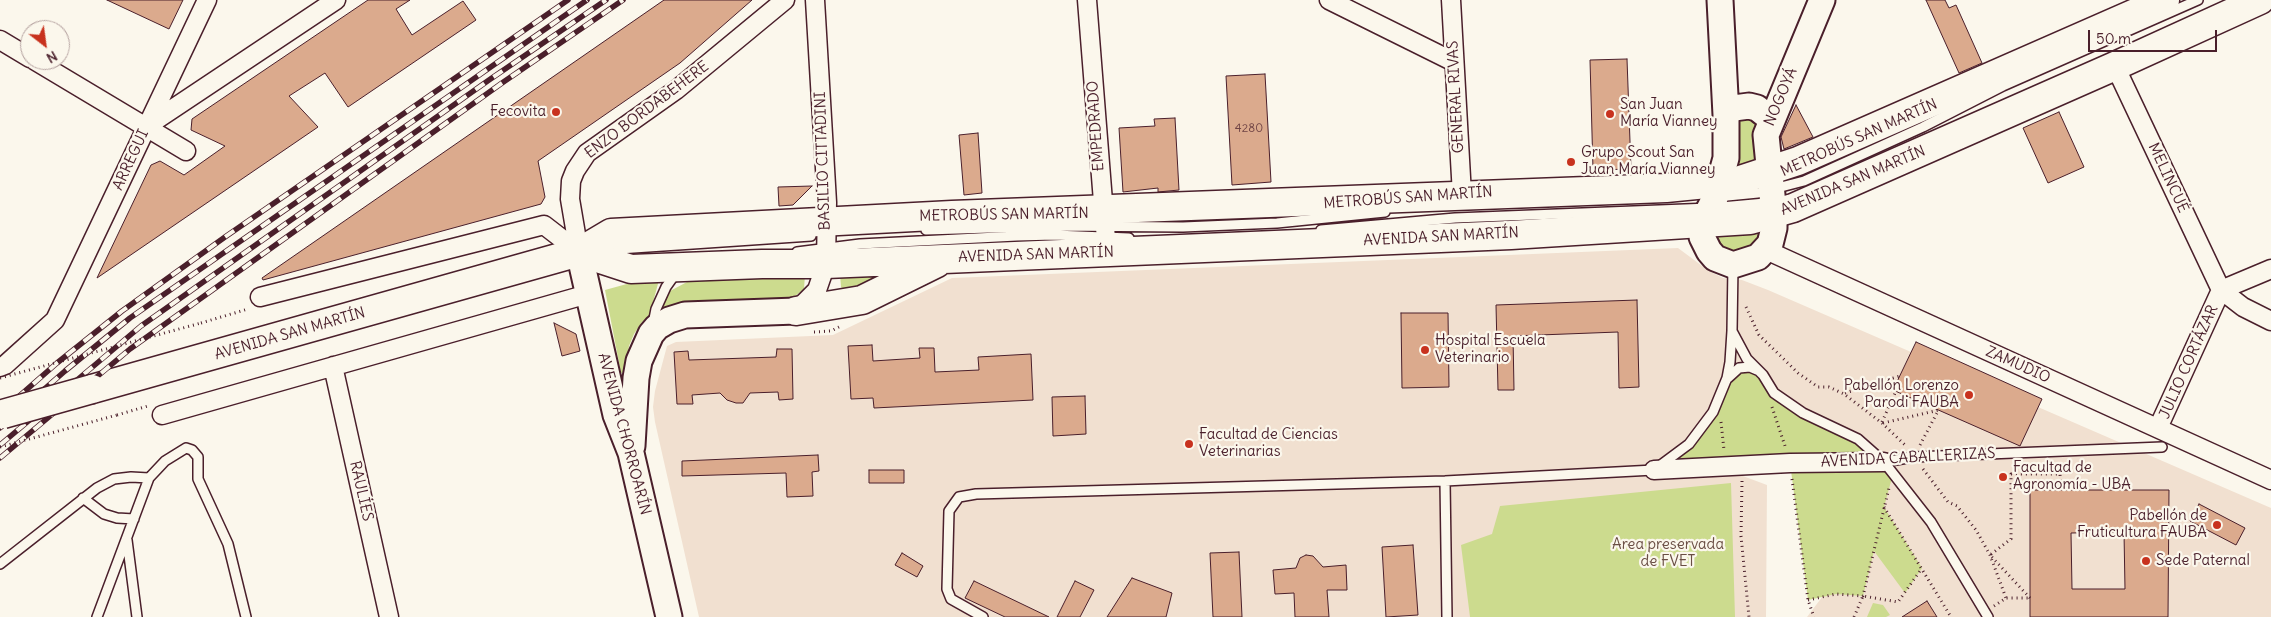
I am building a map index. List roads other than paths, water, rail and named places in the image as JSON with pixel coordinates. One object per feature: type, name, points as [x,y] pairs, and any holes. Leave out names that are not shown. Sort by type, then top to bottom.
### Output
[{"type":"main road","points":[[1720,0],[1726,115],[1726,158],[1711,202],[1702,237],[1708,251],[1733,273],[1766,250]]},
{"type":"main road","name":"NOGOYÁ","points":[[1766,250],[1770,244],[1774,228],[1774,196],[1766,135],[1771,119],[1822,0]]},
{"type":"main road","name":"AVENIDA SAN MARTÍN","points":[[579,252],[631,269],[762,264],[828,241],[948,258],[1105,232],[1462,195],[1666,188],[1711,202],[1734,222],[1774,196],[1798,161],[2165,0]]},
{"type":"main road","name":"AVENIDA SAN MARTÍN","points":[[0,414],[92,390],[579,252],[611,233],[828,241],[1105,232],[1511,234],[1711,202],[1774,196],[1793,208],[2115,66],[2229,6],[2260,0]]},
{"type":"main road","points":[[1726,115],[1734,108],[1749,106],[1756,108],[1771,119]]},
{"type":"main road","name":"AVENIDA CHORROARÍN","points":[[579,252],[616,415],[631,454],[669,617]]},
{"type":"main road","points":[[631,454],[636,378],[639,361],[651,334],[669,320],[685,315],[796,311],[862,300],[948,258]]},
{"type":"street","name":"ARREGUI","points":[[1,365],[55,320],[207,0]]},
{"type":"street","points":[[147,126],[336,0]]},
{"type":"street","name":"ENZO BORDABEHERE","points":[[579,252],[570,199],[571,181],[587,153],[676,90],[785,0]]},
{"type":"street","name":"BASILIO CITTADINI","points":[[796,311],[817,290],[828,241],[815,0]]},
{"type":"street","name":"EMPEDRADO","points":[[1087,0],[1105,232]]},
{"type":"street","points":[[1329,0],[1454,62]]},
{"type":"street","name":"GENERAL RIVAS","points":[[1451,0],[1462,195]]},
{"type":"street","points":[[0,40],[20,52]]},
{"type":"street","name":"MELINCUÉ","points":[[2115,66],[2221,290]]},
{"type":"street","points":[[51,70],[186,151]]},
{"type":"street","name":"AVENIDA SAN MARTÍN","points":[[260,297],[544,225],[579,252]]},
{"type":"street","name":"ZAMUDIO","points":[[1766,250],[2271,480]]},
{"type":"street","name":"JULIO CORTÁZAR","points":[[2158,428],[2221,290],[2271,269]]},
{"type":"street","points":[[2221,290],[2243,307],[2271,320]]},
{"type":"street","points":[[156,413],[333,366],[588,294]]},
{"type":"street","name":"RAULÍES","points":[[333,366],[389,617]]},
{"type":"street","name":"AVENIDA CABALLERIZAS","points":[[1654,470],[1790,462],[1888,468]]},
{"type":"lane","name":"METROBÚS SAN MARTÍN","points":[[1774,196],[1923,127],[2003,86],[2198,0]]},
{"type":"lane","name":"METROBÚS SAN MARTÍN","points":[[1805,191],[1886,154]]},
{"type":"lane","name":"METROBÚS SAN MARTÍN","points":[[1315,230],[1711,202]]},
{"type":"lane","name":"METROBÚS SAN MARTÍN","points":[[1105,232],[1276,223],[1399,211]]},
{"type":"lane","name":"METROBÚS SAN MARTÍN","points":[[1410,222],[1511,234]]},
{"type":"lane","name":"METROBÚS SAN MARTÍN","points":[[918,230],[1053,226],[1140,238]]},
{"type":"lane","points":[[1180,237],[1209,236]]},
{"type":"lane","points":[[651,334],[656,309],[666,287],[680,267]]},
{"type":"lane","points":[[983,617],[951,599],[947,589],[949,511],[959,497],[976,494],[1445,481],[1654,470],[1689,444],[1703,427],[1719,400],[1727,378],[1731,356],[1733,273]]},
{"type":"lane","points":[[1732,332],[1747,359],[1774,393],[1804,413],[1858,439],[1888,468],[1931,522],[1988,617]]},
{"type":"lane","points":[[1727,378],[1739,368],[1750,367],[1760,373]]},
{"type":"lane","name":"AVENIDA CABALLERIZAS","points":[[1888,468],[1914,457],[2162,447]]},
{"type":"lane","points":[[98,617],[149,478],[165,461],[186,448],[192,450],[198,457],[198,479],[228,544],[246,617]]},
{"type":"lane","points":[[0,564],[83,498],[114,479],[131,477],[149,478]]},
{"type":"lane","points":[[1445,481],[1447,617]]},
{"type":"lane","points":[[83,498],[104,514],[117,518],[134,519]]},
{"type":"lane","points":[[127,538],[138,617]]},
{"type":"railway","points":[[0,413],[57,363],[122,311],[225,237],[568,0]]},
{"type":"railway","points":[[0,428],[65,371],[130,318],[587,0]]},
{"type":"railway","points":[[0,445],[141,326],[489,80],[606,0]]},
{"type":"railway","points":[[0,458],[130,349],[502,83],[623,0]]},
{"type":"place","name":"Fecovita","points":[[556,112]]},
{"type":"place","name":"San Juan María Vianney","points":[[1610,114]]},
{"type":"place","name":"Grupo Scout San Juan María Vianney","points":[[1571,162]]},
{"type":"place","name":"Hospital Escuela Veterinario","points":[[1425,350]]},
{"type":"place","name":"Pabellón Lorenzo Parodi FAUBA","points":[[1969,395]]},
{"type":"place","name":"Facultad de Ciencias Veterinarias","points":[[1189,444]]},
{"type":"place","name":"Facultad de Agronomía - UBA","points":[[2003,477]]},
{"type":"place","name":"Pabellón de Fruticultura FAUBA","points":[[2217,525]]},
{"type":"place","name":"Sede Paternal","points":[[2146,561]]},
{"type":"park label","name":"Area preservada de FVET","points":[[1668,554]]}]
